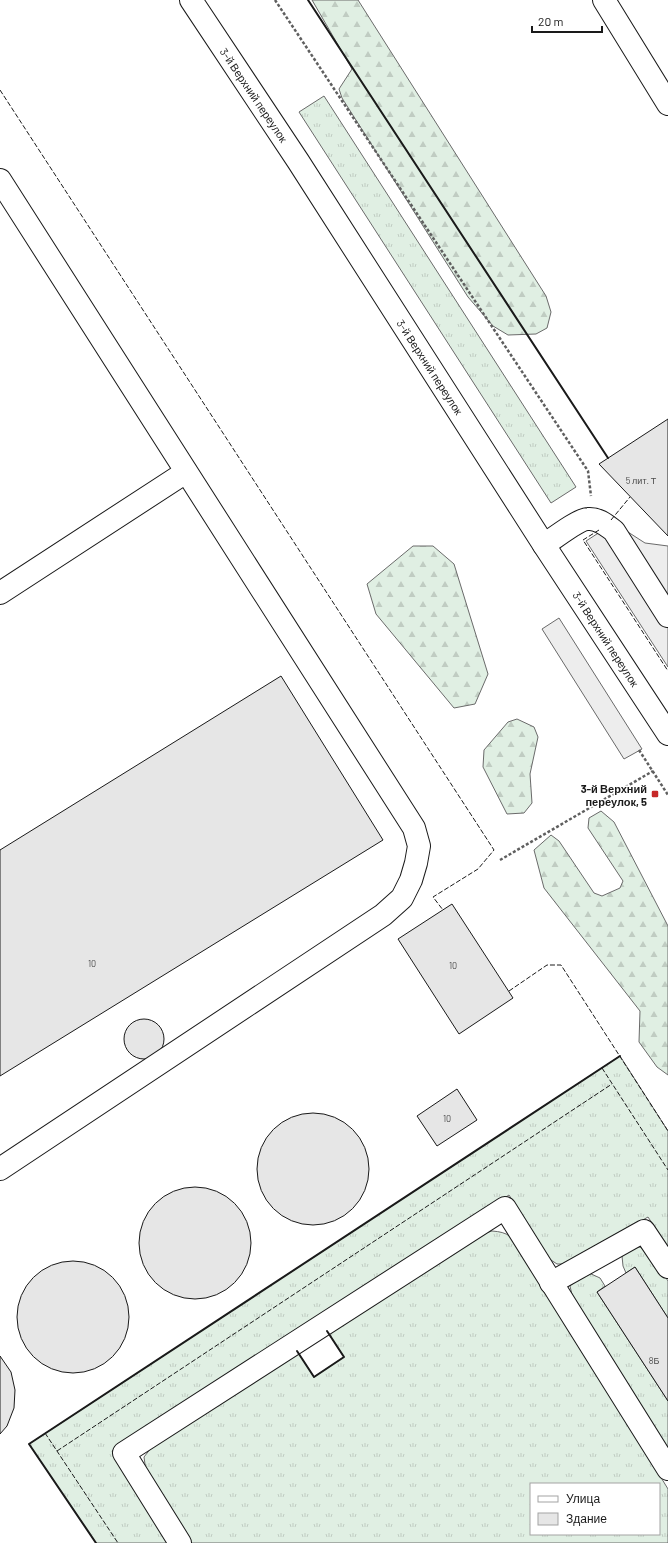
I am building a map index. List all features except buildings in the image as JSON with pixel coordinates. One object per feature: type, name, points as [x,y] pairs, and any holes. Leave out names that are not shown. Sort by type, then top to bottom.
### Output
[{"type":"street","points":[[604,0],[668,104]]},
{"type":"street","name":"3-й Верхний переулок","points":[[198,2],[544,544],[668,734]]},
{"type":"street","points":[[0,180],[414,828],[419,846],[411,880],[402,898],[383,915],[0,1169]]},
{"type":"street","points":[[0,594],[186,472]]},
{"type":"street","points":[[544,544],[576,524],[588,519],[602,522],[614,531],[668,616]]},
{"type":"street","points":[[180,1543],[124,1453],[505,1208],[668,1469]]},
{"type":"street","points":[[551,1283],[644,1232],[668,1267]]},
{"type":"path","points":[[276,0],[588,471],[595,520]]},
{"type":"path","points":[[639,750],[668,795]]},
{"type":"path","points":[[500,860],[653,771]]},
{"type":"green space","points":[[312,0],[358,0],[546,296],[551,312],[547,328],[536,334],[508,335],[493,326],[468,297],[342,98],[339,89],[352,69]]},
{"type":"green space","points":[[324,96],[576,487],[551,503],[299,112]]},
{"type":"green space","points":[[413,546],[433,546],[454,564],[488,674],[475,704],[454,708],[376,614],[367,584]]},
{"type":"green space","points":[[517,719],[534,727],[538,737],[530,774],[532,803],[524,813],[507,814],[483,767],[484,750],[508,722]]},
{"type":"green space","points":[[601,811],[614,822],[668,926],[668,1075],[657,1067],[639,1042],[640,1011],[544,888],[534,850],[551,835],[559,841],[594,893],[602,896],[620,888],[623,881],[588,828],[589,818]]},
{"type":"green space","points":[[620,1056],[668,1131],[668,1247],[648,1217],[566,1264],[557,1264],[548,1258],[509,1195],[112,1451],[169,1543],[96,1543],[29,1444]]},
{"type":"green space","points":[[492,1231],[510,1236],[519,1245],[668,1489],[668,1543],[188,1543],[147,1478],[144,1457],[155,1443],[297,1351],[314,1377],[344,1357],[327,1331],[480,1235]]},
{"type":"green space","points":[[640,1247],[652,1256],[668,1281],[668,1318],[635,1267],[626,1273],[623,1266],[622,1256],[631,1248]]},
{"type":"green space","points":[[589,1273],[600,1278],[605,1286],[597,1292],[668,1401],[668,1454],[573,1299],[570,1286],[580,1277]]},
{"type":"shaded area","points":[[614,523],[645,543],[668,546],[668,667],[586,541]]},
{"type":"shaded area","points":[[559,618],[642,749],[624,759],[542,629]]},
{"type":"fence","points":[[0,90],[494,850],[478,869],[433,897],[443,910]]},
{"type":"fence","points":[[611,520],[630,497]]},
{"type":"fence","points":[[599,530],[583,540],[668,671]]},
{"type":"fence","points":[[509,991],[547,965],[561,965],[668,1131]]},
{"type":"fence","points":[[602,1068],[668,1170]]},
{"type":"fence","points":[[57,1451],[612,1084]]},
{"type":"fence","points":[[45,1433],[118,1543]]},
{"type":"wall","points":[[308,0],[608,458]]},
{"type":"wall","points":[[96,1543],[29,1444],[620,1056]]},
{"type":"wall","points":[[297,1351],[314,1377],[344,1357],[327,1331]]},
{"type":"place","name":"3-й Верхний переулок, 5","points":[[655,794]]}]
